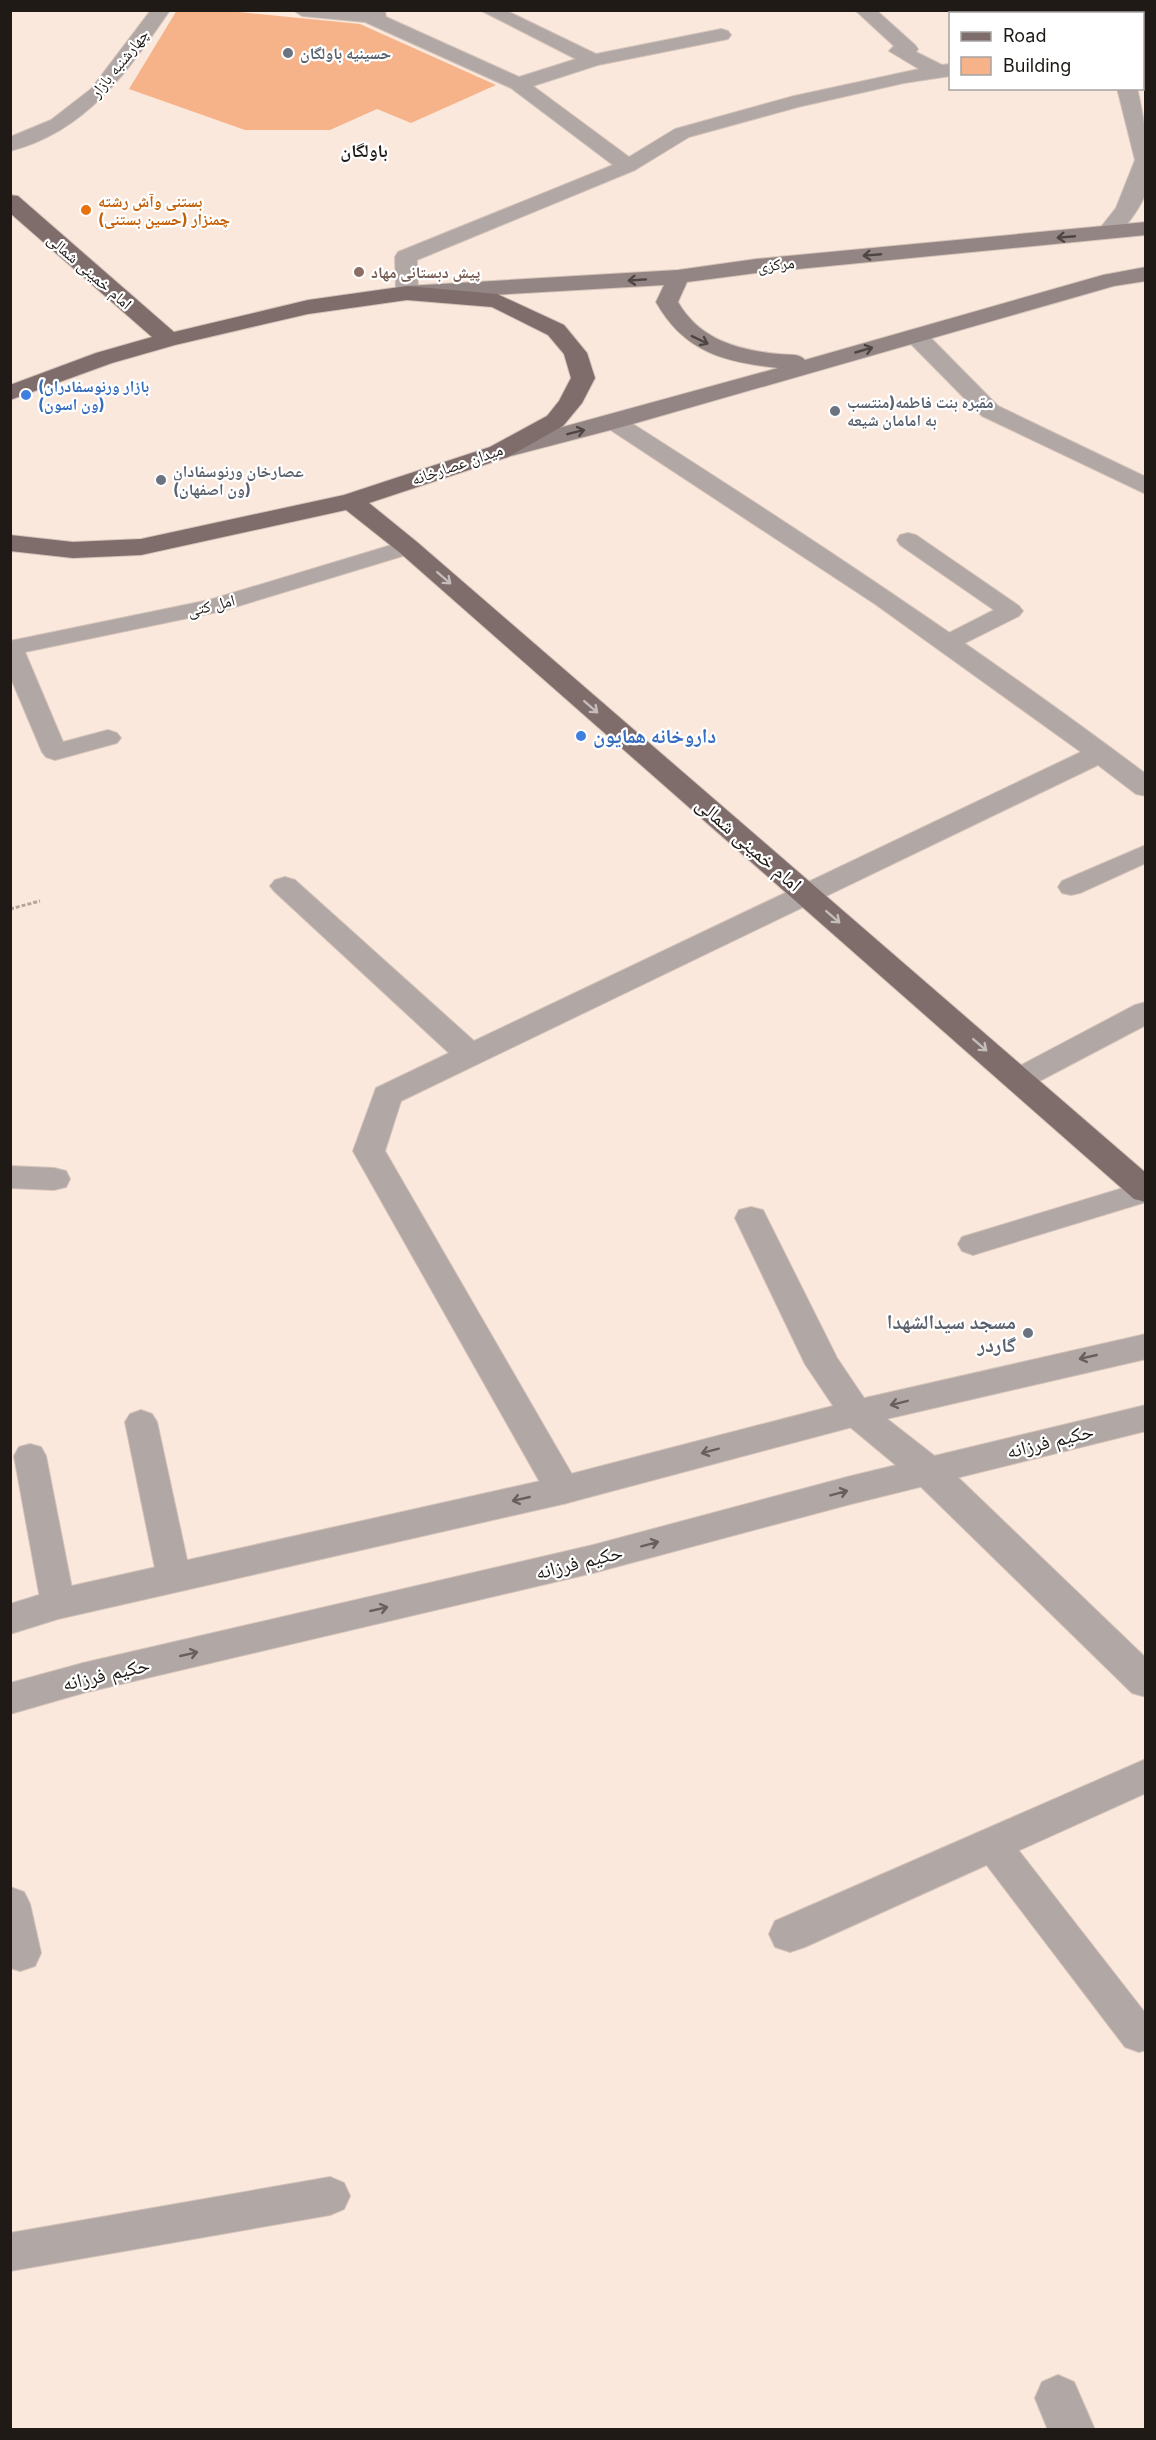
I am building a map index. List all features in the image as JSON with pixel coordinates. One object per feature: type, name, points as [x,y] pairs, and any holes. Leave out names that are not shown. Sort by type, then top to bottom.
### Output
[{"type":"main road","name":"امام خمینی شمالی","points":[[10,201],[169,340]]},
{"type":"main road","name":"مرکزی","points":[[407,293],[678,277],[756,266],[1146,228]]},
{"type":"main road","points":[[499,452],[614,422],[1111,280],[1146,274]]},
{"type":"main road","points":[[678,277],[667,302],[679,325],[696,339],[749,359],[819,363]]},
{"type":"main road","name":"میدان عصارخانه","points":[[10,393],[104,358],[169,340],[308,307],[407,293],[497,301],[556,330],[575,353],[584,378],[570,403],[555,421],[499,452],[351,501],[141,547],[73,550],[10,543]]},
{"type":"main road","name":"امام خمینی شمالی","points":[[351,501],[408,547],[1146,1191]]},
{"type":"street","name":"چهارشنبه بازار","points":[[10,145],[58,124],[98,93],[161,10]]},
{"type":"street","points":[[302,10],[361,13],[408,10]]},
{"type":"street","points":[[489,10],[594,60]]},
{"type":"street","points":[[864,10],[908,49],[898,51],[945,71]]},
{"type":"street","points":[[361,13],[518,84],[628,166]]},
{"type":"street","points":[[518,84],[594,60],[721,36]]},
{"type":"street","points":[[407,293],[406,257],[628,166],[682,133],[794,102],[904,77],[945,71]]},
{"type":"street","points":[[1108,232],[1122,220],[1135,196],[1145,163],[1127,90]]},
{"type":"street","points":[[916,336],[990,411],[1143,483]]},
{"type":"street","points":[[614,422],[781,529],[949,642],[1146,788]]},
{"type":"street","points":[[563,1490],[369,1151],[387,1095],[1100,753]]},
{"type":"street","points":[[285,886],[471,1055]]},
{"type":"street","points":[[1019,1079],[1146,1012]]},
{"type":"street","points":[[10,1177],[54,1179]]},
{"type":"street","points":[[751,1218],[822,1364],[856,1413],[928,1471],[1146,1682]]},
{"type":"street","points":[[10,1619],[58,1604],[563,1490],[856,1413],[1146,1346]]},
{"type":"street","name":"حکیم فرزانه","points":[[10,1699],[83,1678],[593,1560],[928,1471],[1146,1418]]},
{"type":"street","points":[[790,1934],[1146,1775]]},
{"type":"street","points":[[10,1904],[20,1953]]},
{"type":"lane","points":[[908,540],[1011,611],[949,642]]},
{"type":"lane","name":"امل کتی","points":[[11,648],[214,606],[408,547]]},
{"type":"lane","points":[[11,648],[55,752],[108,738]]},
{"type":"lane","points":[[1071,887],[1146,853]]},
{"type":"lane","points":[[973,1244],[1146,1191]]},
{"type":"lane","points":[[141,1422],[174,1578]]},
{"type":"lane","points":[[30,1456],[58,1604]]},
{"type":"lane","points":[[992,1844],[1139,2035]]},
{"type":"lane","points":[[10,2252],[330,2196]]},
{"type":"path","points":[[10,909],[40,901]]},
{"type":"building","name":"حسینیه باولگان","points":[[177,10],[219,10],[360,24],[496,85],[411,123],[377,109],[330,130],[245,130],[129,89]]},
{"type":"place","name":"حسینیه باولگان","points":[[288,53]]},
{"type":"place","name":"بستنی وآش رشته چمنزار (حسین بستنی)","points":[[86,210]]},
{"type":"place","name":"پیش دبستانی مهاد","points":[[359,272]]},
{"type":"place","name":"(بازار ورنوسفادران (ون اسون)","points":[[26,395]]},
{"type":"place","name":"مقبره بنت فاطمه(منتسب به امامان شیعه","points":[[835,411]]},
{"type":"place","name":"عصارخان ورنوسفادان (ون اصفهان)","points":[[161,480]]},
{"type":"place","name":"داروخانه همایون","points":[[581,736]]},
{"type":"place","name":"مسجد سیدالشهدا گاردر","points":[[1028,1333]]},
{"type":"district","name":"باولگان","points":[[364,151]]}]
